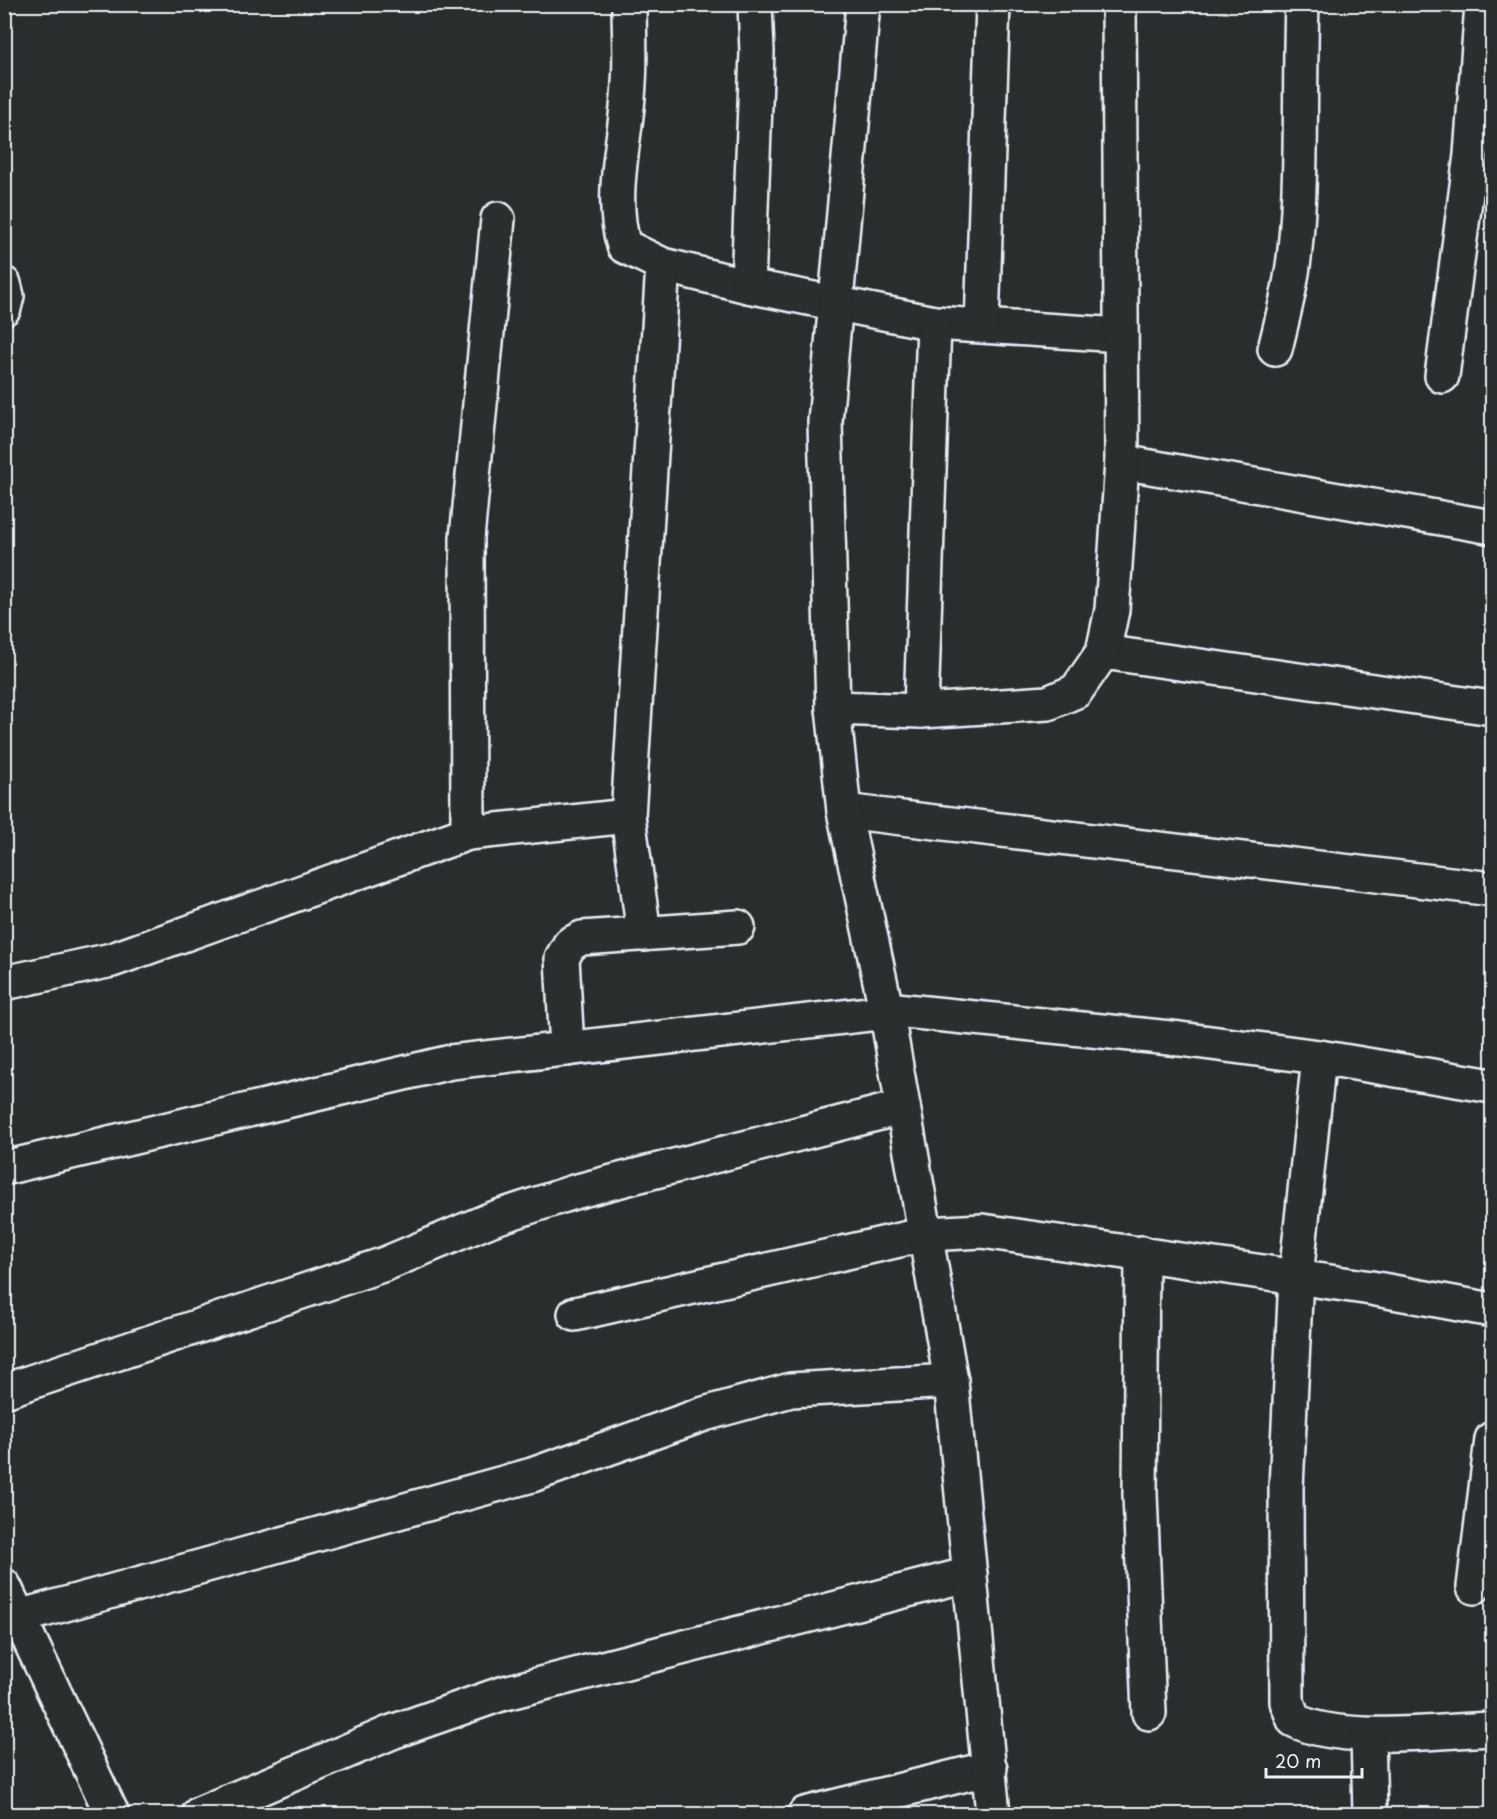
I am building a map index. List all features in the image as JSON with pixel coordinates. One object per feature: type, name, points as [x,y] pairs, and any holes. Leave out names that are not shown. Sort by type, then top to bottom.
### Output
[{"type":"street","points":[[629,4],[629,83],[618,197],[618,226],[624,246],[663,265],[748,286],[934,323],[1121,335]]},
{"type":"street","points":[[748,286],[757,52],[755,4]]},
{"type":"street","points":[[863,4],[825,422],[833,708],[844,811],[886,1009],[951,1381],[993,1815]]},
{"type":"street","points":[[982,325],[993,4]]},
{"type":"street","points":[[833,708],[921,711],[1048,703],[1076,691],[1103,652],[1112,610],[1122,462],[1119,4]]},
{"type":"street","points":[[1275,349],[1289,292],[1295,250],[1299,196],[1302,4]]},
{"type":"street","points":[[1442,376],[1471,155],[1482,4]]},
{"type":"street","points":[[468,833],[467,538],[498,219]]},
{"type":"street","points":[[644,934],[628,816],[663,265]]},
{"type":"street","points":[[4,284],[7,296],[4,308]]},
{"type":"street","points":[[921,711],[934,323]]},
{"type":"street","points":[[1122,462],[1492,527]]},
{"type":"street","points":[[1103,652],[1332,683],[1492,708]]},
{"type":"street","points":[[844,811],[1492,889]]},
{"type":"street","points":[[4,983],[112,960],[468,833],[628,816]]},
{"type":"street","points":[[567,1049],[562,958],[570,944],[582,938],[738,927]]},
{"type":"street","points":[[4,1168],[452,1062],[878,1013],[886,1009],[1180,1039],[1319,1057],[1492,1086]]},
{"type":"street","points":[[1319,1057],[1296,1277],[1286,1488],[1287,1702],[1294,1720],[1308,1727],[1368,1735],[1492,1729]]},
{"type":"street","points":[[4,1391],[385,1264],[492,1219],[574,1191],[903,1107]]},
{"type":"street","points":[[575,1314],[926,1234],[982,1231],[1142,1253],[1492,1310]]},
{"type":"street","points":[[1142,1253],[1140,1494],[1149,1713]]},
{"type":"street","points":[[11,1619],[532,1475],[704,1414],[791,1390],[951,1381]]},
{"type":"street","points":[[1474,1587],[1492,1438]]},
{"type":"street","points":[[199,1815],[392,1732],[501,1694],[970,1574]]},
{"type":"street","points":[[4,1586],[11,1619],[112,1815]]},
{"type":"street","points":[[1368,1735],[1370,1815]]},
{"type":"street","points":[[805,1815],[990,1768]]}]
